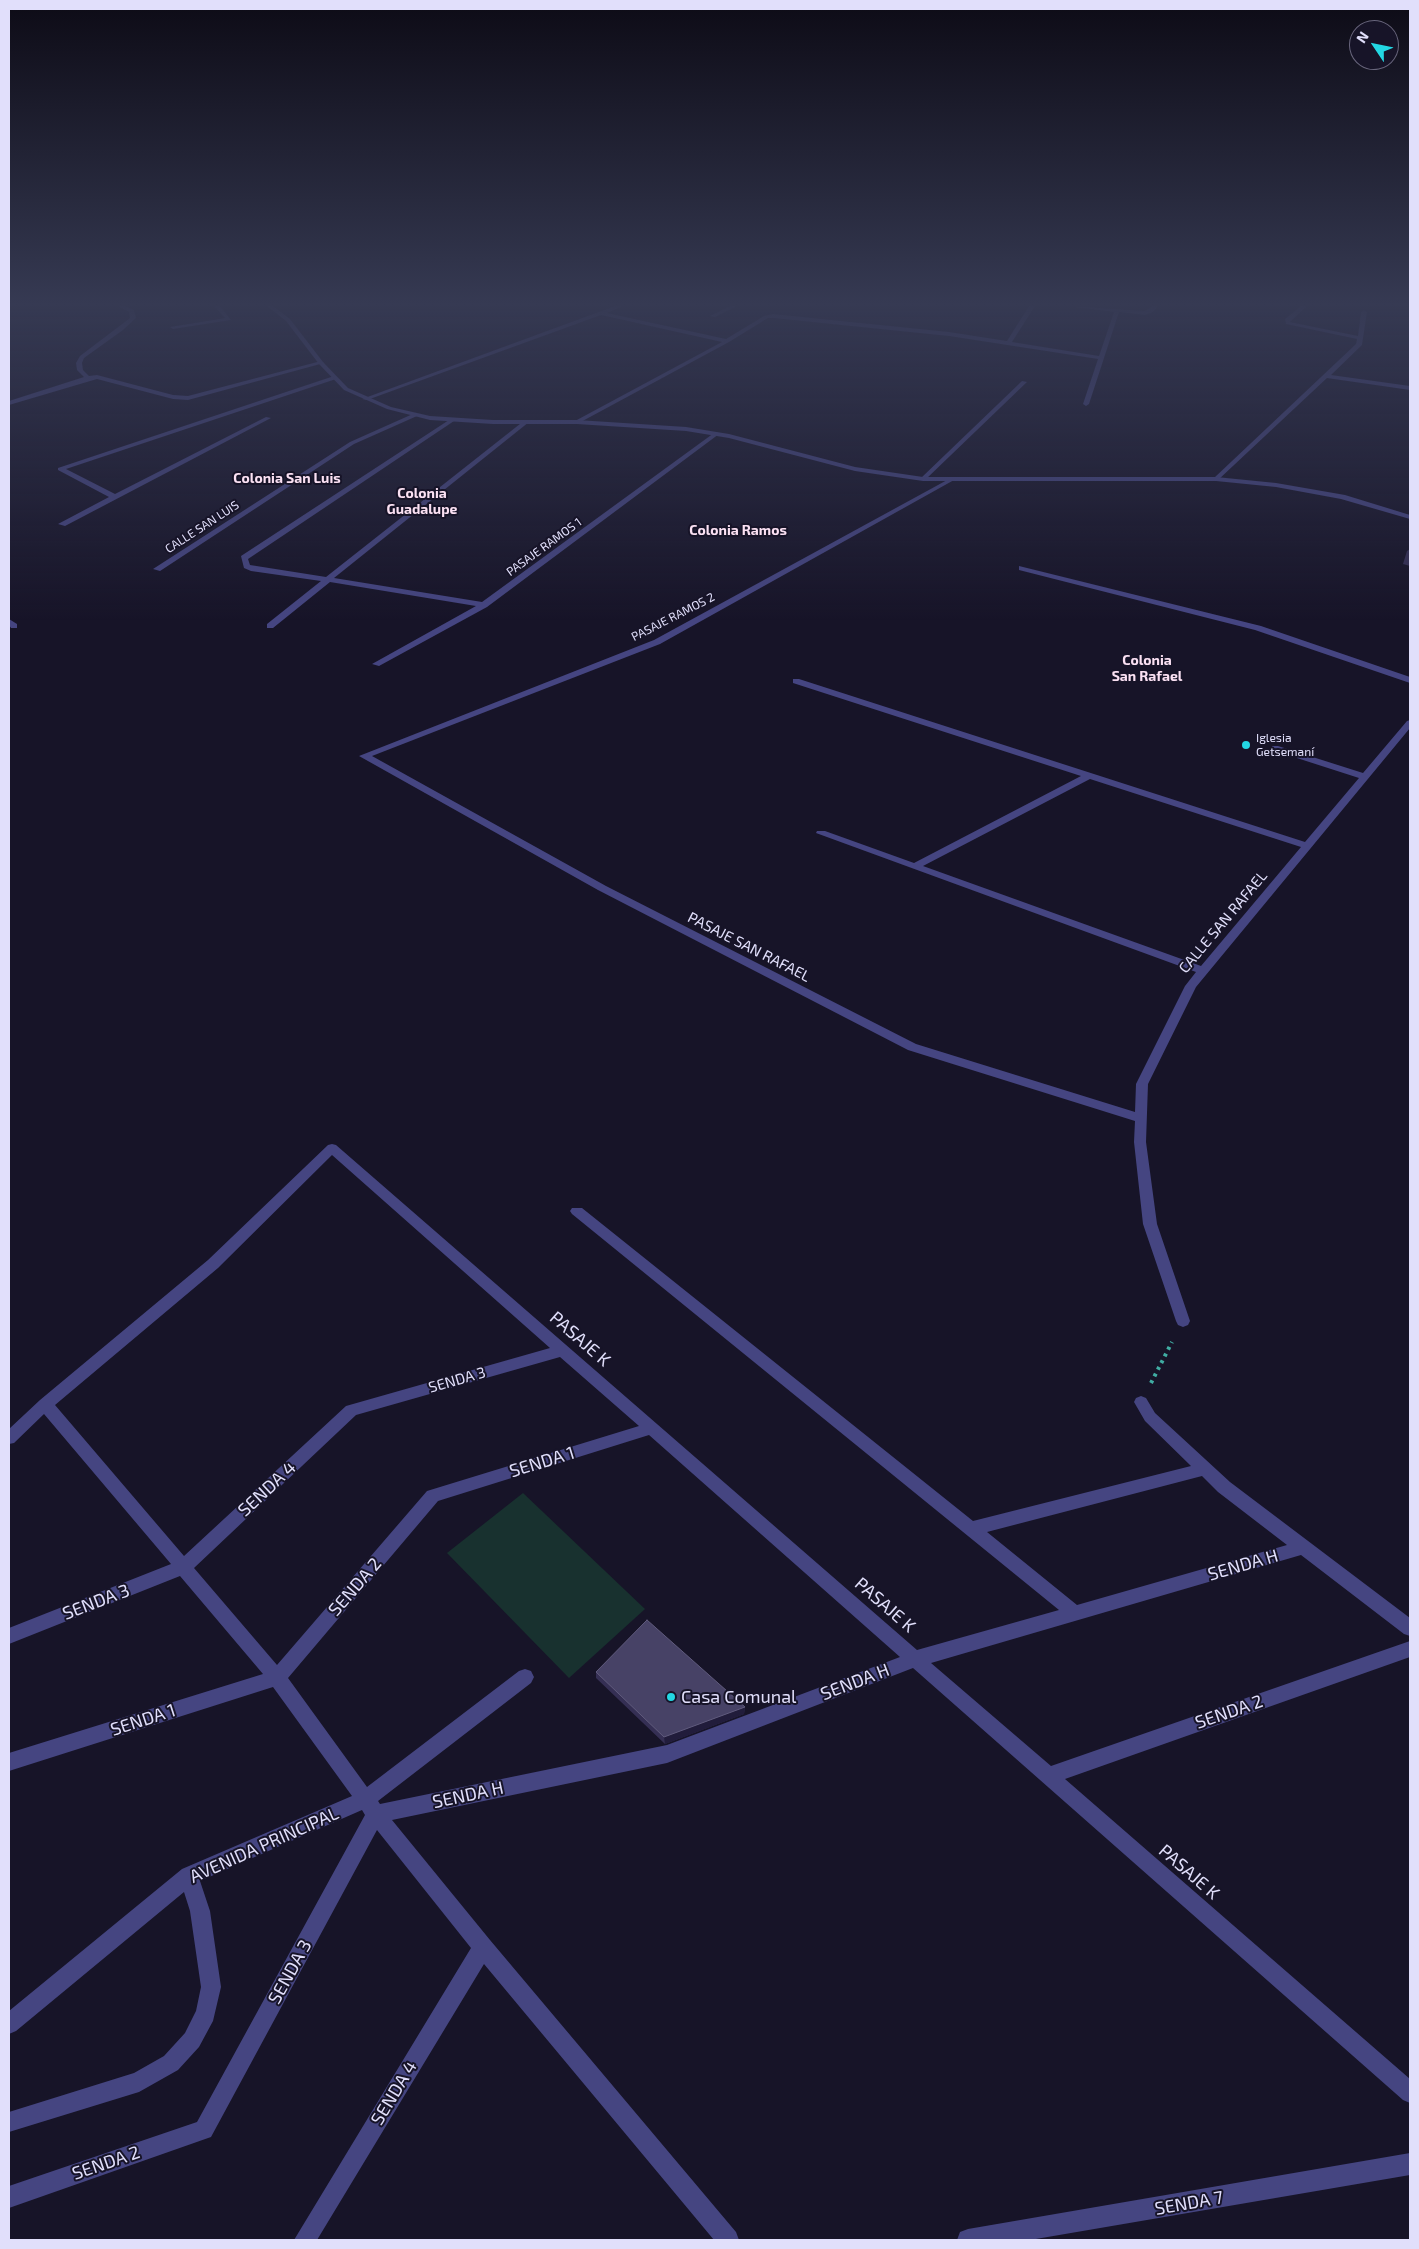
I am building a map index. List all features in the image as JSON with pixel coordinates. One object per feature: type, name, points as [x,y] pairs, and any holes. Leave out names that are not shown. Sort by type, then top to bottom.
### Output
[{"type":"street","points":[[115,497],[60,470],[236,411]]},
{"type":"street","points":[[402,411],[451,421],[578,422],[686,429],[716,434],[855,469],[922,479],[1216,478],[1276,485],[1342,497],[1410,517]]},
{"type":"street","points":[[578,422],[598,411]]},
{"type":"street","points":[[922,479],[994,411]]},
{"type":"street","points":[[1216,478],[1289,411]]},
{"type":"street","points":[[62,524],[268,418],[261,414]]},
{"type":"street","name":"CALLE SAN LUIS","points":[[157,569],[352,442],[415,415]]},
{"type":"street","points":[[451,421],[250,552],[244,558],[244,562],[254,569],[418,593],[484,605]]},
{"type":"street","points":[[270,626],[526,421]]},
{"type":"street","name":"PASAJE RAMOS 1","points":[[376,664],[484,605],[716,434]]},
{"type":"street","name":"PASAJE RAMOS 2","points":[[364,756],[657,642],[951,480]]},
{"type":"street","points":[[1022,568],[1258,628],[1410,680]]},
{"type":"street","points":[[796,681],[1307,846]]},
{"type":"street","name":"CALLE SAN RAFAEL","points":[[1183,1321],[1150,1224],[1140,1142],[1142,1084],[1191,986],[1410,723]]},
{"type":"street","points":[[1275,748],[1366,777]]},
{"type":"street","name":"PASAJE SAN RAFAEL","points":[[364,756],[602,888],[912,1047],[1140,1118]]},
{"type":"street","points":[[914,867],[1088,776]]},
{"type":"street","points":[[821,833],[1203,971]]},
{"type":"street","name":"PASAJE K","points":[[45,1404],[213,1264],[332,1148],[1410,2093]]},
{"type":"street","points":[[577,1211],[1075,1613]]},
{"type":"street","name":"SENDA 3","points":[[351,1410],[563,1350]]},
{"type":"street","points":[[1141,1402],[1150,1418],[1224,1487],[1410,1628]]},
{"type":"street","points":[[9,1438],[45,1404],[277,1678],[371,1807],[483,1947],[728,2240]]},
{"type":"street","name":"SENDA 4","points":[[183,1568],[351,1410]]},
{"type":"street","name":"SENDA 1","points":[[433,1496],[652,1428]]},
{"type":"street","points":[[970,1529],[1205,1469]]},
{"type":"street","name":"SENDA 2","points":[[277,1678],[433,1496]]},
{"type":"street","name":"SENDA H","points":[[371,1807],[667,1754],[916,1659],[1304,1547]]},
{"type":"street","name":"SENDA 3","points":[[9,1636],[183,1568]]},
{"type":"street","name":"SENDA 2","points":[[1049,1776],[1410,1649]]},
{"type":"street","name":"AVENIDA PRINCIPAL","points":[[9,2024],[189,1876],[371,1807],[525,1677]]},
{"type":"street","name":"SENDA 1","points":[[9,1762],[277,1678]]},
{"type":"street","name":"SENDA 3","points":[[204,2130],[371,1807]]},
{"type":"street","points":[[9,2122],[139,2082],[170,2063],[192,2040],[206,2014],[211,1987],[200,1911],[189,1876]]},
{"type":"street","name":"SENDA 4","points":[[305,2240],[483,1947]]},
{"type":"street","name":"SENDA 2","points":[[9,2196],[204,2130]]},
{"type":"street","name":"SENDA 7","points":[[968,2240],[1410,2164]]},
{"type":"path","points":[[1141,1402],[1183,1321]]},
{"type":"green space","points":[[523,1493],[645,1609],[569,1678],[447,1553]]},
{"type":"building","name":"Casa Comunal","points":[[647,1620],[745,1707],[664,1737],[596,1672]]},
{"type":"place","name":"Iglesia Getsemaní","points":[[1246,745]]},
{"type":"place","name":"Casa Comunal","points":[[671,1697]]},
{"type":"district","name":"Colonia San Luis","points":[[287,478]]},
{"type":"district","name":"Colonia Guadalupe","points":[[422,502]]},
{"type":"district","name":"Colonia Ramos","points":[[738,530]]},
{"type":"district","name":"Colonia San Rafael","points":[[1147,668]]}]
